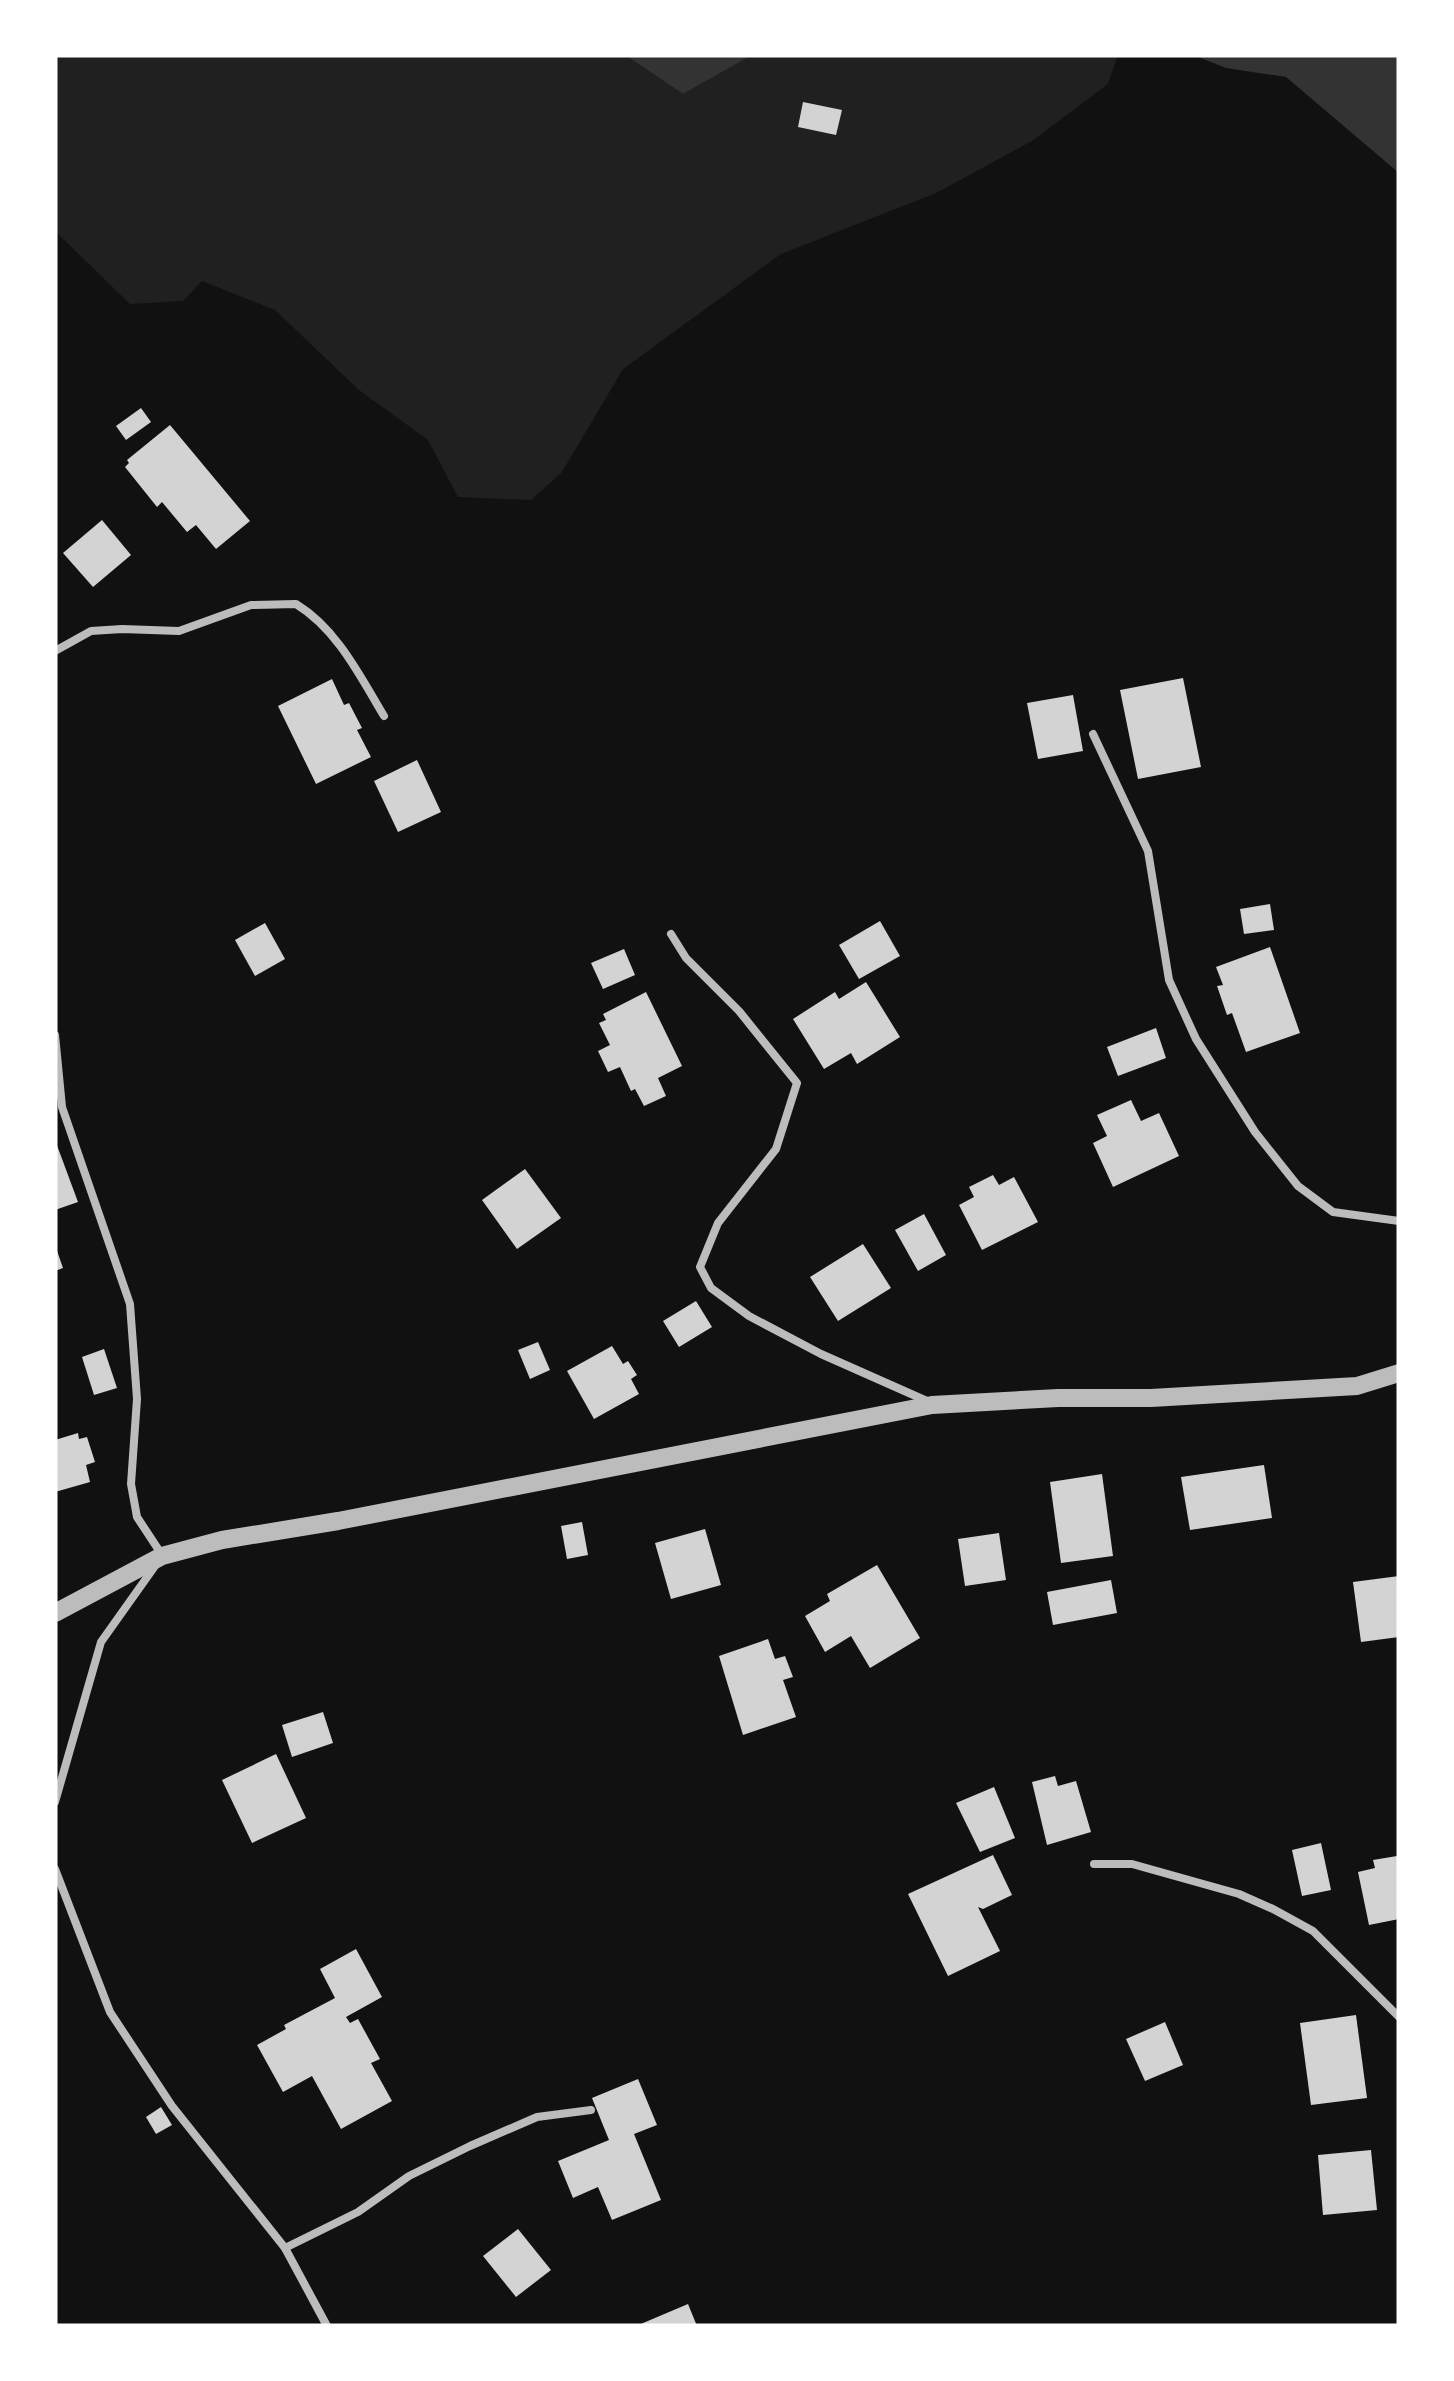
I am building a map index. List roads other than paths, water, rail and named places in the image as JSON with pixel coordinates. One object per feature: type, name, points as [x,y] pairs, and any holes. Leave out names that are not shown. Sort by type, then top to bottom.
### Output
[{"type":"street","points":[[55,1613],[162,1556],[222,1540],[620,1467],[856,1418],[941,1406],[1357,1386],[1399,1372]]},
{"type":"lane","points":[[55,651],[91,632],[122,628],[179,632],[251,605],[296,604],[326,629],[354,665],[384,716]]},
{"type":"lane","points":[[1094,734],[1148,851],[1170,980],[1196,1038],[1254,1132],[1298,1186],[1333,1212],[1399,1221]]},
{"type":"lane","points":[[671,934],[686,958],[738,1011],[797,1084],[776,1149],[718,1223],[700,1267],[711,1288],[749,1316],[821,1354],[941,1406]]},
{"type":"lane","points":[[55,1035],[58,1105],[130,1304],[137,1400],[130,1484],[136,1517],[162,1556],[100,1642],[55,1802]]},
{"type":"lane","points":[[1094,1864],[1132,1864],[1239,1894],[1272,1909],[1313,1931],[1399,2017]]},
{"type":"lane","points":[[55,1869],[110,2012],[172,2106],[285,2248],[326,2326]]},
{"type":"lane","points":[[285,2248],[358,2212],[409,2176],[470,2146],[537,2118],[591,2110]]}]
